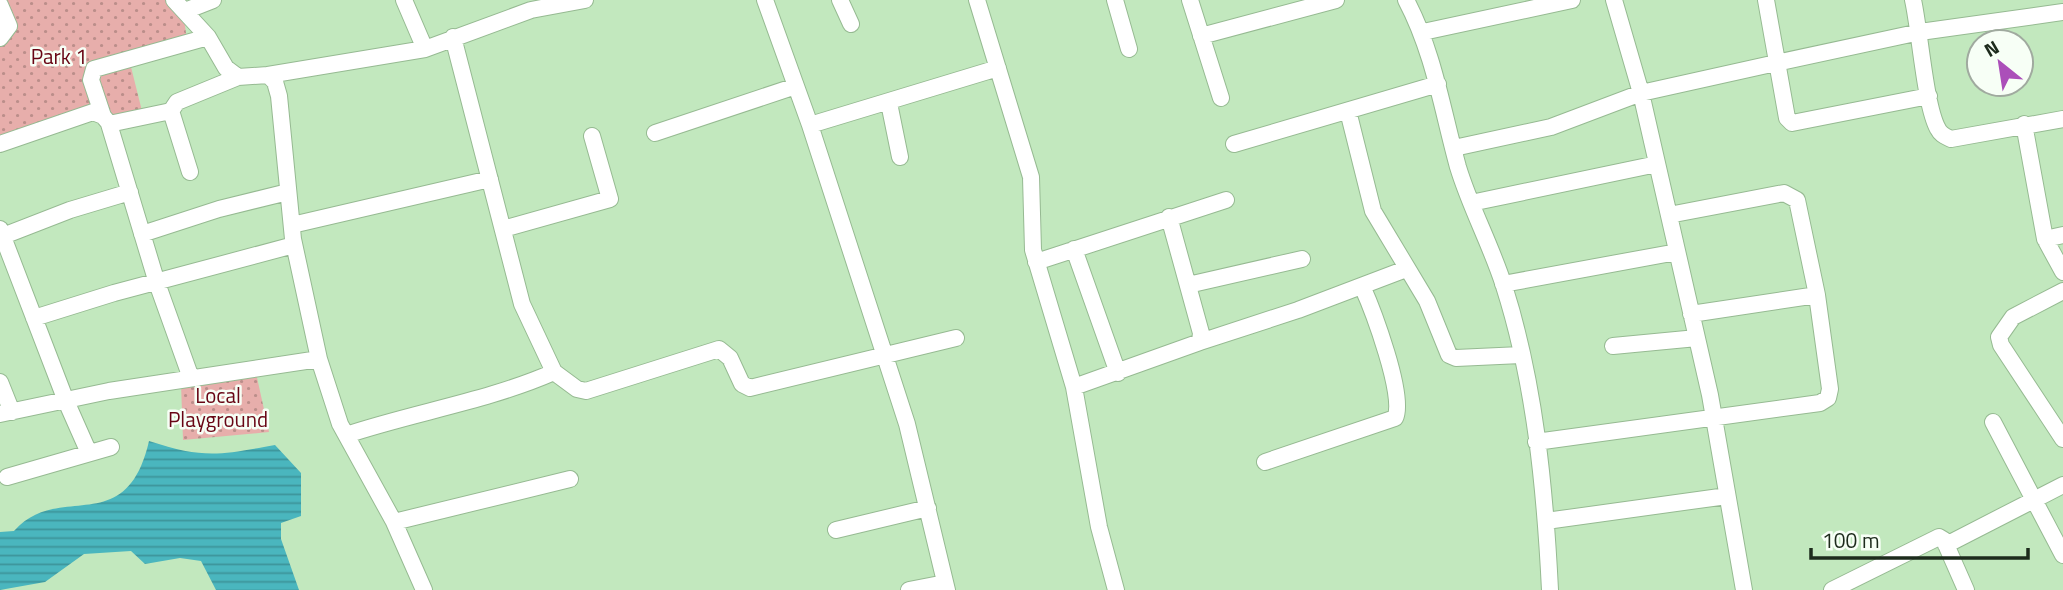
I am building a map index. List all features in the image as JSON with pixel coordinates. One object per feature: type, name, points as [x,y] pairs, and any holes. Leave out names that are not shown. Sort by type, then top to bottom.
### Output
[{"type":"street","points":[[0,37],[9,26],[0,4],[15,0]]},
{"type":"street","points":[[180,6],[213,0]]},
{"type":"street","points":[[404,0],[425,49]]},
{"type":"street","points":[[0,144],[93,112],[106,120],[171,111],[177,102],[238,77],[268,75],[425,49],[531,10],[584,0]]},
{"type":"street","points":[[765,0],[810,125],[885,355],[907,424],[928,508],[946,587],[909,590]]},
{"type":"street","points":[[840,0],[851,24]]},
{"type":"street","points":[[977,0],[1031,177],[1036,262],[1074,387],[1099,527],[1116,590]]},
{"type":"street","points":[[1115,0],[1129,49]]},
{"type":"street","points":[[1190,0],[1221,98]]},
{"type":"street","points":[[1201,36],[1336,0]]},
{"type":"street","points":[[1406,0],[1423,32],[1454,148],[1471,203],[1503,285],[1521,355],[1546,521],[1550,590]]},
{"type":"street","points":[[1423,32],[1572,0]]},
{"type":"street","points":[[1614,0],[1641,93],[1697,338],[1744,590]]},
{"type":"street","points":[[1766,0],[1787,118],[1791,123],[1929,96]]},
{"type":"street","points":[[1913,0],[1929,96],[1937,127],[1951,139],[2063,119]]},
{"type":"street","points":[[180,6],[208,37],[226,68],[238,77]]},
{"type":"street","points":[[1454,148],[1552,127],[1641,93],[1920,32],[2063,12]]},
{"type":"street","points":[[191,378],[91,80],[94,69],[208,37]]},
{"type":"street","points":[[453,37],[522,304],[554,372],[577,389],[586,391],[719,349],[730,358],[745,388],[956,338]]},
{"type":"street","points":[[810,125],[998,68]]},
{"type":"street","points":[[268,75],[275,82],[279,96],[294,245],[319,359],[346,435],[394,522],[424,590]]},
{"type":"street","points":[[1234,144],[1438,84]]},
{"type":"street","points":[[655,133],[796,86]]},
{"type":"street","points":[[889,103],[900,158]]},
{"type":"street","points":[[171,111],[190,172]]},
{"type":"street","points":[[1348,111],[1373,211],[1427,301],[1451,357],[1521,355]]},
{"type":"street","points":[[2024,124],[2045,239],[2063,272]]},
{"type":"street","points":[[503,229],[610,199],[592,136]]},
{"type":"street","points":[[1471,203],[1657,163]]},
{"type":"street","points":[[292,225],[490,179]]},
{"type":"street","points":[[89,453],[2,240],[70,210],[130,192]]},
{"type":"street","points":[[142,234],[219,209],[288,192]]},
{"type":"street","points":[[1536,442],[1820,403],[1828,398],[1830,389],[1817,295],[1801,210],[1793,196],[1784,193],[1669,215]]},
{"type":"street","points":[[1036,262],[1226,200]]},
{"type":"street","points":[[1169,217],[1201,333],[1200,342]]},
{"type":"street","points":[[2045,239],[2063,235]]},
{"type":"street","points":[[34,318],[294,245]]},
{"type":"street","points":[[1073,249],[1118,373]]},
{"type":"street","points":[[1503,285],[1677,252]]},
{"type":"street","points":[[1188,285],[1302,259]]},
{"type":"street","points":[[1074,387],[1298,310],[1406,268]]},
{"type":"street","points":[[1265,462],[1395,418],[1398,406],[1384,341],[1362,286]]},
{"type":"street","points":[[2063,291],[2012,317],[1999,337],[2001,345],[2063,439]]},
{"type":"street","points":[[1691,314],[1817,295]]},
{"type":"street","points":[[1614,346],[1697,338]]},
{"type":"street","points":[[0,382],[6,413],[191,378],[319,359]]},
{"type":"street","points":[[346,435],[407,415],[516,389],[554,372]]},
{"type":"street","points":[[1993,422],[2063,555]]},
{"type":"street","points":[[7,477],[111,447]]},
{"type":"street","points":[[394,522],[570,479]]},
{"type":"street","points":[[1946,545],[2063,485]]},
{"type":"street","points":[[1546,521],[1727,496]]},
{"type":"street","points":[[836,530],[928,508]]},
{"type":"street","points":[[1832,590],[1935,538],[1942,538],[1966,590]]},
{"type":"green space","name":"Park 1","points":[[0,0],[168,0],[184,18],[188,48],[130,63],[142,111],[0,137]]},
{"type":"green space","name":"Local Playground","points":[[256,373],[269,432],[183,440],[181,384]]},
{"type":"water","points":[[149,441],[184,451],[212,454],[275,445],[301,473],[301,516],[281,523],[281,539],[299,590],[216,590],[201,561],[180,558],[145,564],[131,551],[84,554],[45,582],[0,590],[0,532],[14,531],[32,517],[51,509],[108,500],[125,490],[138,471]]}]
